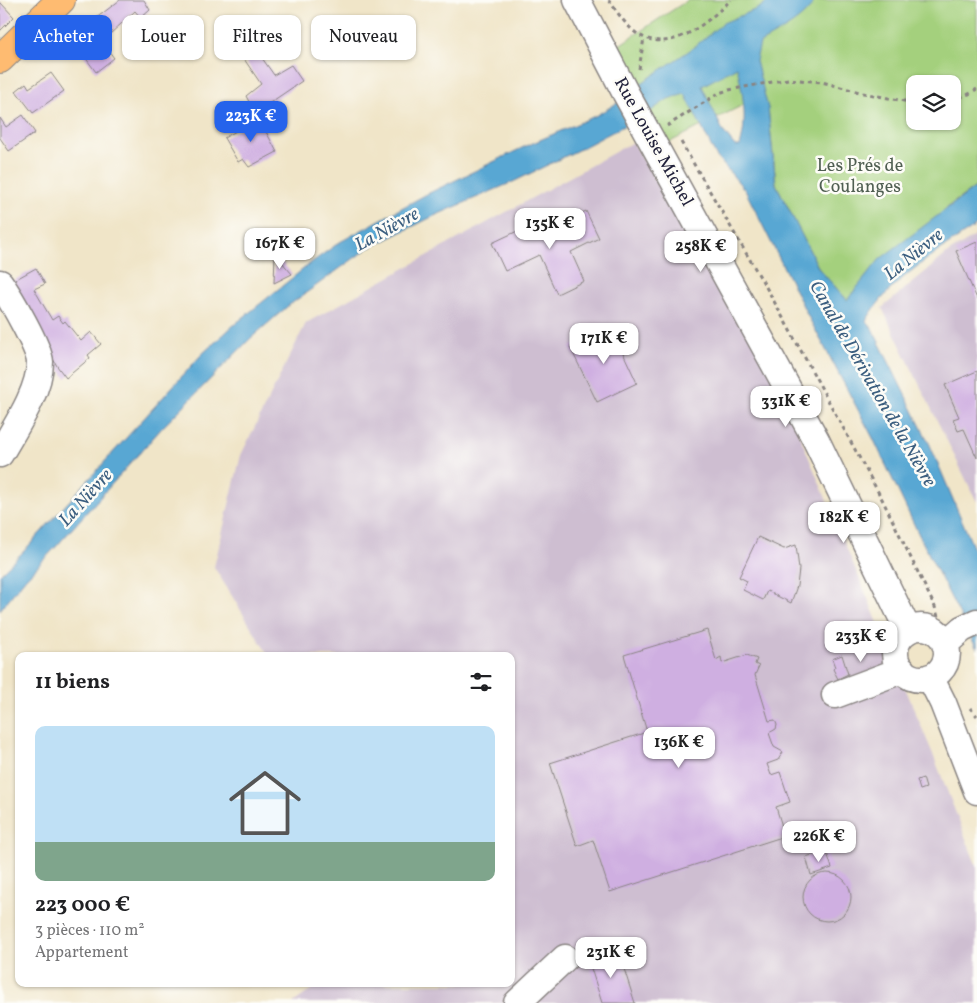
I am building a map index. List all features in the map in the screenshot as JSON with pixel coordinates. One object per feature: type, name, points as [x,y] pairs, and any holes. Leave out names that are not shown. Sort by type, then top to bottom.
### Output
[{"type":"main road","points":[[0,59],[61,0]]},
{"type":"street","name":"Rue Louise Michel","points":[[577,0],[625,92],[816,440],[908,630]]},
{"type":"street","points":[[0,283],[32,340],[40,361],[37,381],[0,454]]},
{"type":"street","points":[[923,627],[937,632],[961,632],[946,660],[937,672],[930,676],[915,678],[908,675],[902,670],[895,656],[898,641],[908,630],[923,627]]},
{"type":"street","points":[[835,695],[902,670]]},
{"type":"street","points":[[930,676],[943,703],[977,791]]},
{"type":"street","points":[[517,1003],[565,958]]},
{"type":"path","points":[[609,0],[637,34],[644,38],[666,41],[679,38],[709,20],[731,0]]},
{"type":"path","points":[[689,112],[719,93],[788,80],[822,82],[863,93],[906,101]]},
{"type":"path","points":[[961,97],[977,89]]},
{"type":"path","points":[[680,142],[770,294],[882,500],[935,608],[961,632]]},
{"type":"shaded area","points":[[633,142],[776,379],[932,752],[977,867],[977,1003],[293,1003],[316,987],[515,987],[515,652],[267,652],[214,567],[241,455],[306,323]]},
{"type":"shaded area","points":[[977,235],[977,502],[882,308],[949,252]]},
{"type":"green space","name":"Les Prés de Coulanges","points":[[688,0],[977,0],[977,186],[950,205],[855,290],[848,301],[819,269],[776,184],[768,108],[745,104],[664,145],[610,51]]},
{"type":"water","points":[[769,0],[815,0],[805,14],[783,30],[760,43],[756,61],[768,108],[776,184],[819,269],[847,300],[880,259],[977,186],[977,225],[931,256],[902,279],[876,306],[866,321],[872,328],[930,445],[977,556],[977,649],[920,537],[873,438],[809,318],[745,190],[716,156],[685,94],[668,99],[648,113],[515,181],[434,216],[367,249],[288,306],[251,338],[161,429],[25,579],[0,610],[0,574],[24,551],[202,354],[235,324],[312,262],[340,242],[425,195],[526,146],[595,116],[619,102],[633,89],[693,48],[723,23],[759,8]],"holes":[[[737,67],[744,106],[744,126],[740,146],[735,146],[723,131],[702,86]]]},
{"type":"building","points":[[120,0],[144,0],[150,10],[144,15],[138,15],[135,11],[131,15],[122,15],[122,23],[112,32],[112,15],[100,15]]},
{"type":"building","points":[[0,2],[14,17],[0,31]]},
{"type":"building","points":[[87,60],[111,60],[96,72]]},
{"type":"building","points":[[245,60],[263,60],[274,75],[291,65],[302,81],[255,113],[246,96],[261,84]]},
{"type":"building","points":[[51,73],[64,91],[33,113],[16,91],[26,83],[29,88]]},
{"type":"building","points":[[23,115],[35,133],[9,151],[0,138],[0,118],[6,127]]},
{"type":"building","points":[[257,115],[277,152],[249,167],[243,159],[238,162],[224,138],[248,124],[247,121]]},
{"type":"building","points":[[586,211],[599,238],[571,252],[584,281],[557,294],[539,255],[505,271],[492,243],[526,227],[531,237]]},
{"type":"building","points":[[977,242],[977,299],[956,251]]},
{"type":"building","points":[[275,254],[292,274],[274,283]]},
{"type":"building","points":[[36,268],[45,284],[34,289],[52,320],[58,316],[63,323],[65,321],[81,341],[91,332],[101,344],[88,355],[90,358],[66,378],[57,366],[19,297],[9,283]]},
{"type":"building","points":[[611,327],[637,383],[597,402],[570,347]]},
{"type":"building","points":[[977,371],[977,458],[964,429],[958,431],[953,419],[959,417],[945,385]]},
{"type":"building","points":[[758,537],[784,549],[796,545],[799,569],[797,586],[791,603],[767,591],[763,600],[743,590],[747,581],[739,577]]},
{"type":"building","points":[[707,630],[716,660],[721,657],[722,663],[747,655],[757,659],[755,664],[759,666],[755,675],[769,721],[775,720],[777,725],[776,729],[769,733],[774,747],[783,752],[778,760],[767,764],[771,775],[780,772],[790,802],[776,807],[785,836],[610,892],[593,840],[577,846],[550,763],[647,732],[624,655]]},
{"type":"building","points":[[842,655],[848,674],[838,679],[833,669],[835,667],[832,659]]},
{"type":"building","points":[[923,778],[926,788],[920,790],[917,780]]},
{"type":"building","points":[[826,850],[832,868],[811,875],[806,857]]},
{"type":"building","points":[[822,873],[832,873],[844,880],[851,892],[851,902],[844,914],[832,921],[822,921],[814,917],[807,910],[803,902],[803,892],[807,884],[814,877]]},
{"type":"building","points":[[618,950],[635,1003],[602,1003],[588,959]]},
{"type":"water label","name":"La Nièvre","points":[[387,230]]},
{"type":"water label","name":"La Nièvre","points":[[914,255]]},
{"type":"water label","name":"Canal de Dérivation de la Nièvre","points":[[872,384]]},
{"type":"water label","name":"La Nièvre","points":[[86,498]]}]
